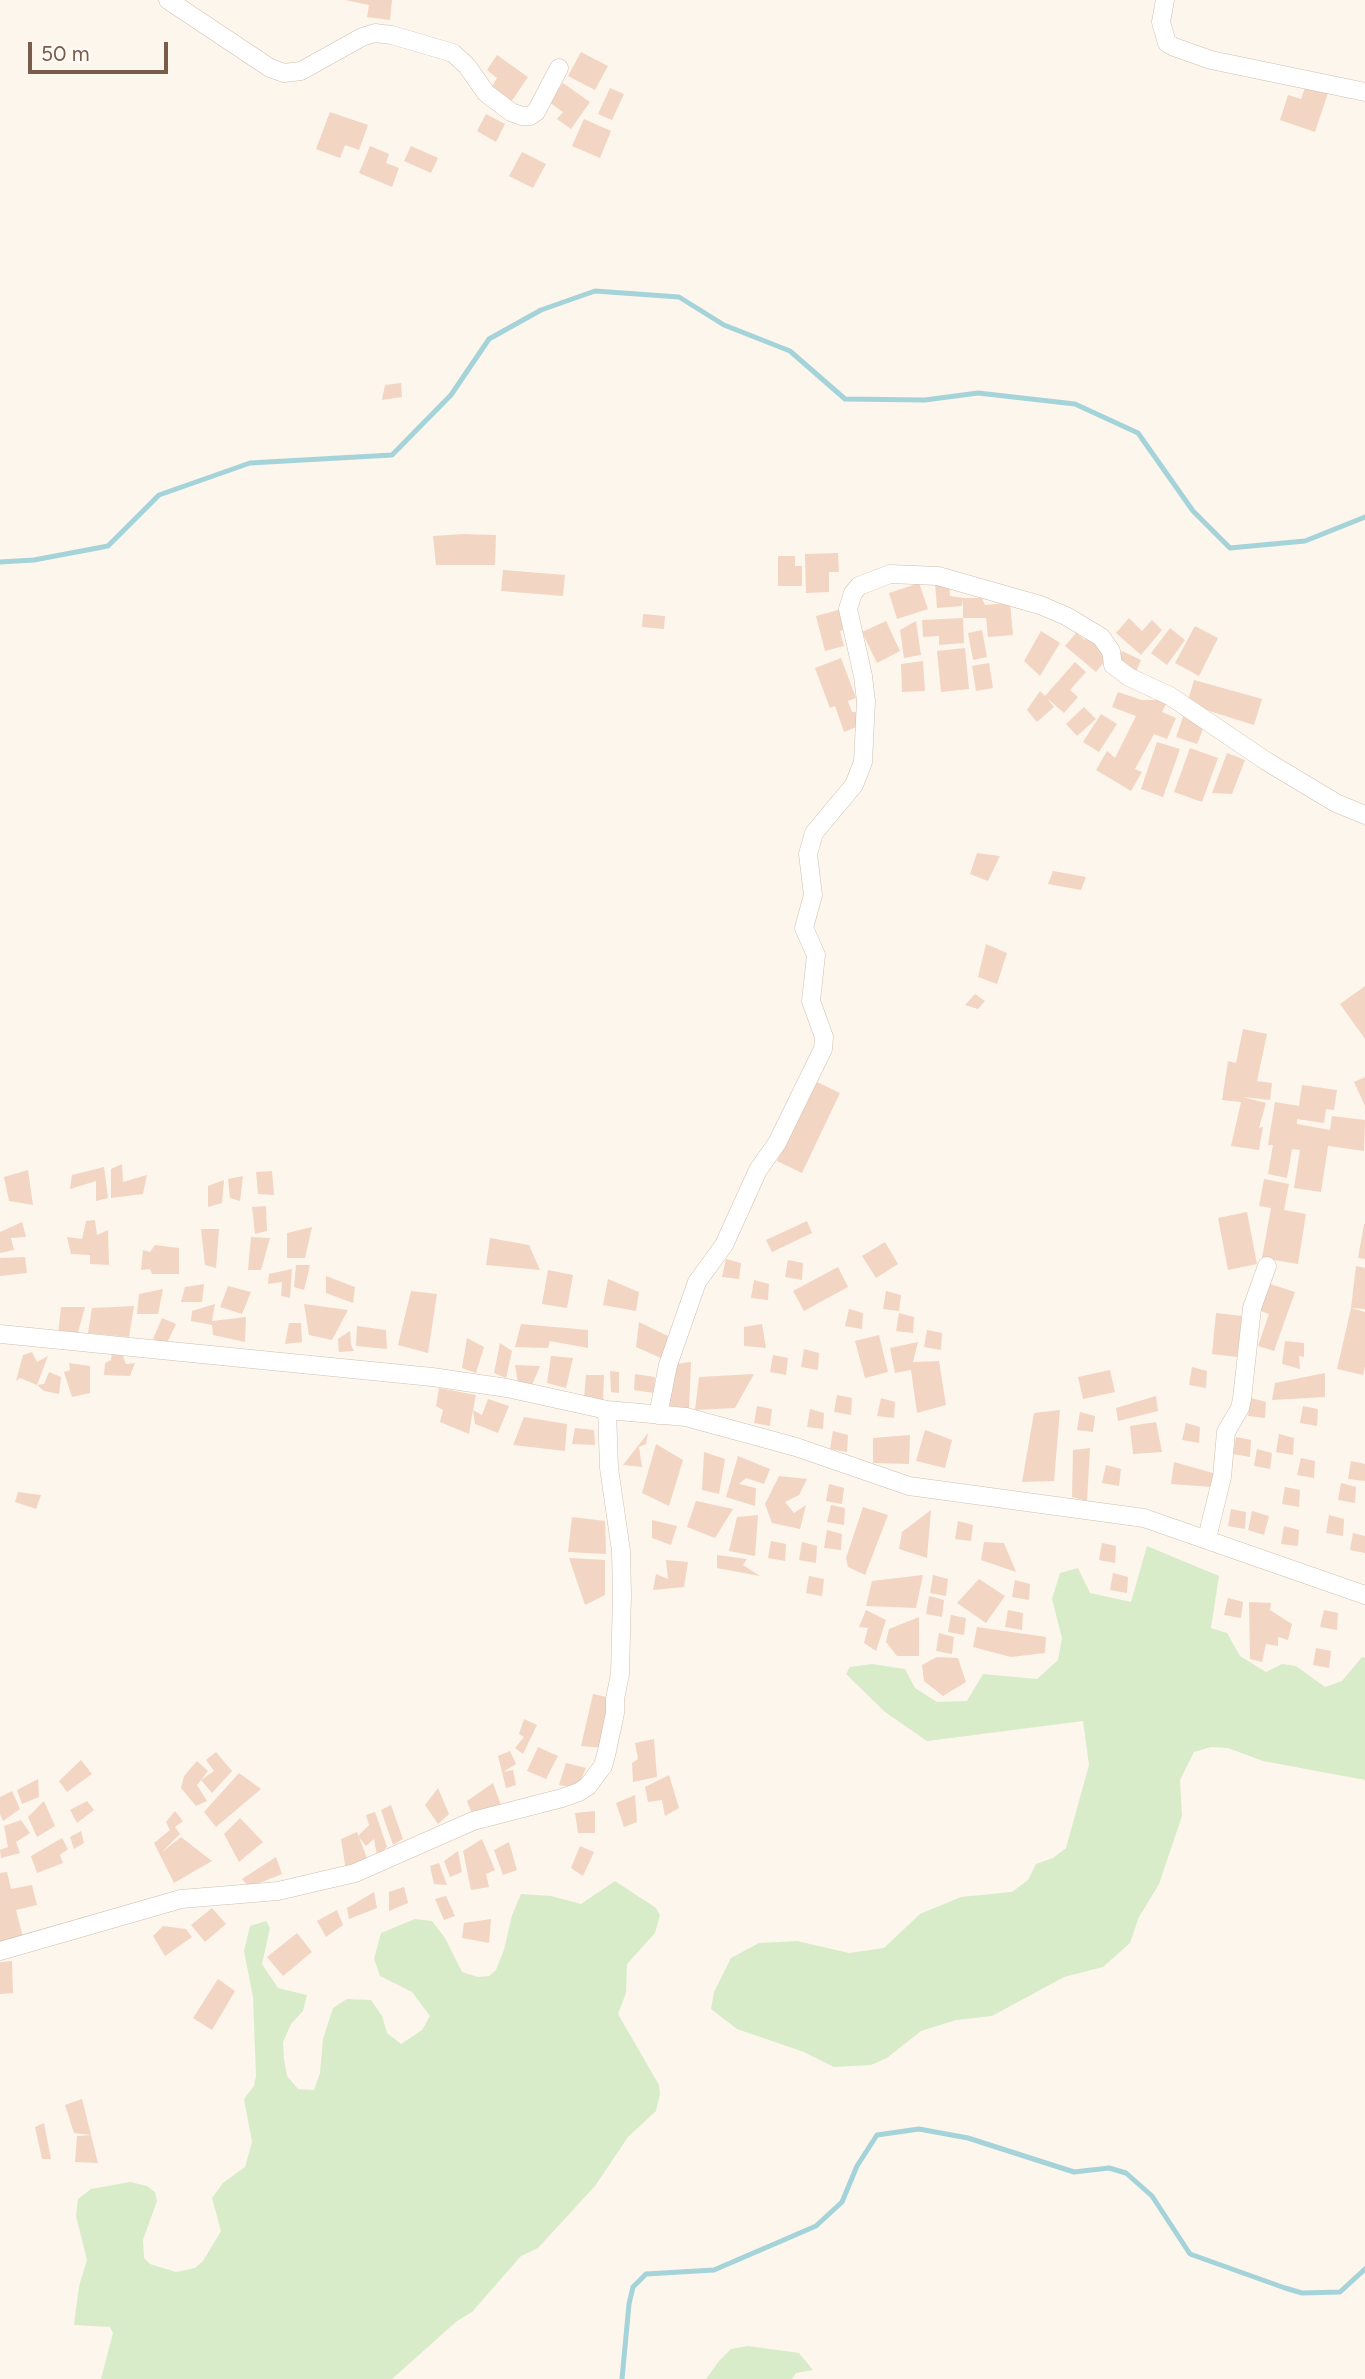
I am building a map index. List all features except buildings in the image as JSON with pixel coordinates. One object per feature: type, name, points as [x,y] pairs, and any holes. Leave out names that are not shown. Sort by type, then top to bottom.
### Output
[{"type":"street","points":[[168,0],[270,68],[284,73],[301,71],[362,37],[375,33],[392,35],[453,53],[467,65],[486,93],[511,112],[522,116],[530,116],[536,112],[559,68]]},
{"type":"street","points":[[1165,0],[1161,22],[1167,43],[1174,47],[1211,60],[1365,92]]},
{"type":"street","points":[[658,1415],[668,1365],[697,1282],[724,1245],[758,1170],[777,1143],[823,1049],[824,1037],[811,1001],[816,956],[804,928],[813,895],[808,854],[814,833],[854,785],[863,762],[866,701],[848,609],[853,593],[859,586],[890,574],[938,576],[1040,605],[1066,616],[1101,637],[1111,651],[1113,665],[1129,677],[1170,696],[1266,761],[1336,803],[1365,815]]},
{"type":"street","points":[[1207,1538],[1222,1477],[1226,1432],[1240,1408],[1242,1399],[1252,1308],[1267,1265]]},
{"type":"street","points":[[0,1335],[432,1377],[507,1388],[607,1410],[686,1418],[737,1429],[909,1486],[1144,1518],[1365,1595]]},
{"type":"street","points":[[0,1951],[181,1899],[278,1891],[355,1873],[473,1821],[562,1798],[588,1786],[603,1766],[615,1713],[620,1674],[621,1551],[609,1468],[607,1410]]},
{"type":"green space","points":[[1147,1546],[1219,1576],[1211,1628],[1227,1633],[1240,1656],[1266,1672],[1282,1664],[1296,1666],[1325,1687],[1342,1681],[1362,1657],[1365,1658],[1365,1780],[1263,1761],[1228,1748],[1211,1747],[1194,1752],[1180,1780],[1182,1816],[1159,1884],[1139,1917],[1130,1943],[1103,1967],[1064,1977],[992,2016],[956,2020],[921,2031],[887,2058],[871,2065],[834,2067],[804,2052],[737,2029],[711,2009],[714,1992],[731,1958],[759,1943],[797,1941],[849,1953],[884,1948],[920,1914],[961,1897],[1012,1892],[1028,1880],[1036,1864],[1053,1858],[1066,1848],[1089,1765],[1083,1721],[927,1741],[885,1712],[846,1674],[850,1667],[872,1664],[905,1669],[915,1688],[937,1702],[967,1701],[983,1674],[1037,1679],[1058,1660],[1062,1638],[1052,1599],[1060,1573],[1078,1568],[1090,1593],[1131,1602]]},
{"type":"green space","points":[[615,1881],[656,1908],[660,1915],[655,1933],[627,1964],[626,1993],[618,2014],[659,2085],[656,2111],[628,2137],[595,2186],[538,2248],[521,2256],[472,2312],[457,2321],[392,2379],[101,2379],[113,2333],[110,2327],[74,2325],[79,2286],[87,2260],[76,2216],[78,2199],[91,2189],[130,2182],[147,2186],[155,2192],[157,2201],[143,2240],[144,2258],[150,2264],[176,2272],[195,2268],[203,2261],[221,2231],[212,2198],[223,2183],[245,2167],[252,2142],[244,2099],[254,2086],[256,2076],[253,1997],[244,1951],[250,1926],[266,1921],[270,1928],[262,1964],[278,1988],[307,1995],[303,2011],[291,2024],[283,2042],[284,2059],[287,2076],[298,2089],[314,2090],[320,2073],[323,2039],[333,2008],[347,1999],[371,2000],[382,2016],[387,2033],[401,2044],[422,2030],[430,2016],[412,1992],[380,1976],[374,1959],[381,1933],[415,1919],[432,1921],[445,1938],[462,1972],[478,1977],[489,1976],[496,1970],[504,1950],[512,1915],[521,1894],[551,1896],[581,1904]]},
{"type":"green space","points":[[748,2346],[799,2353],[813,2370],[796,2373],[792,2379],[706,2379],[731,2349]]},
{"type":"waterway","points":[[0,562],[34,560],[108,546],[159,495],[250,463],[392,455],[451,395],[489,339],[541,310],[595,291],[679,297],[724,325],[790,351],[845,399],[925,400],[978,393],[1075,404],[1138,433],[1193,511],[1230,548],[1305,541],[1365,517]]},
{"type":"waterway","points":[[622,2379],[629,2304],[633,2287],[646,2274],[714,2270],[816,2226],[842,2202],[857,2166],[877,2135],[919,2129],[968,2138],[1074,2172],[1109,2168],[1126,2173],[1152,2196],[1190,2254],[1302,2293],[1340,2292],[1365,2269]]}]
